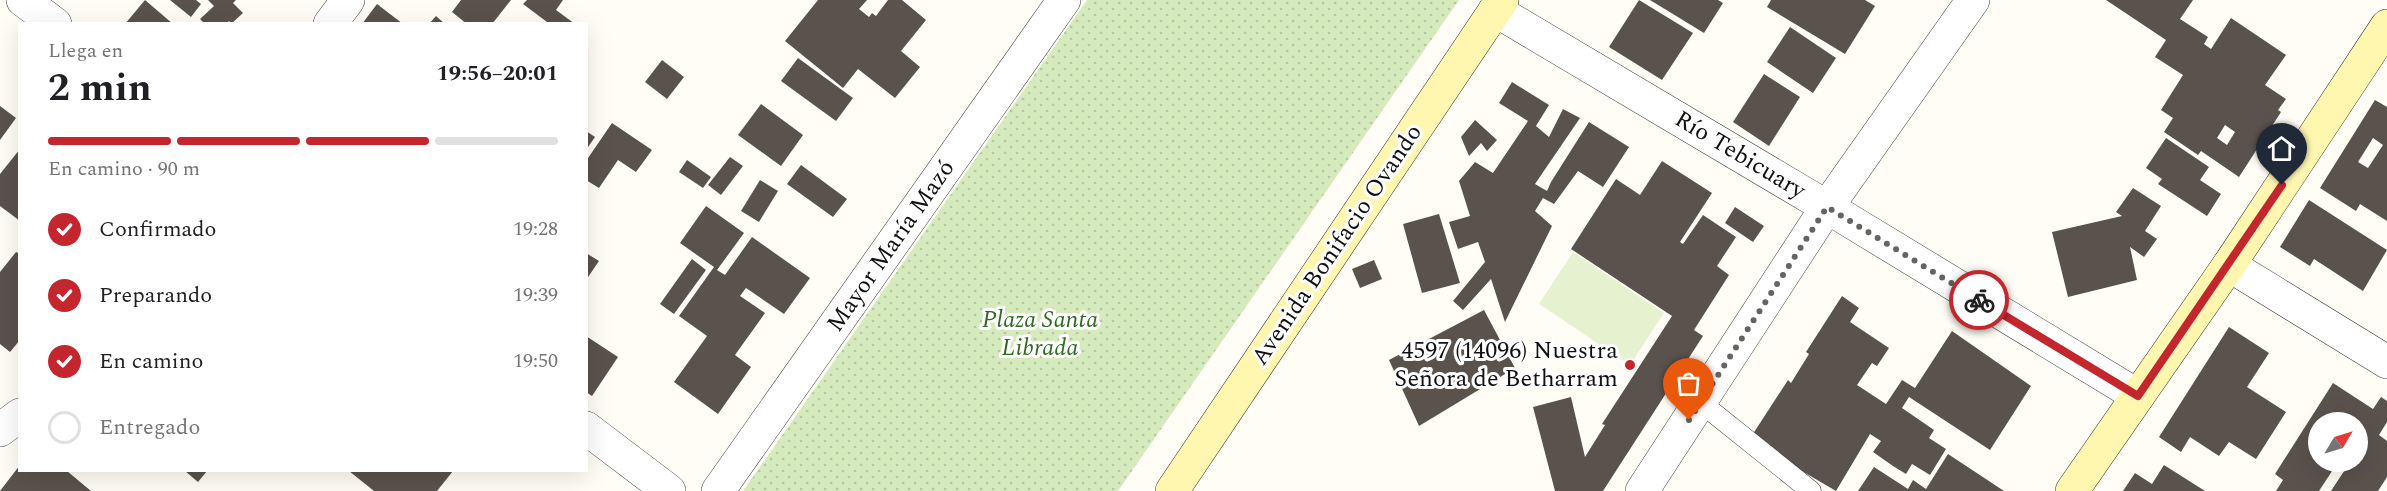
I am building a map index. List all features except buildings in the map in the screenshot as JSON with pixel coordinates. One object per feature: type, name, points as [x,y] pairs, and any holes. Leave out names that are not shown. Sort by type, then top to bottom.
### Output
[{"type":"main road","name":"Avenida Bonifacio Ovando","points":[[1172,491],[1499,5]]},
{"type":"main road","points":[[2072,491],[2229,265],[2387,26]]},
{"type":"street","points":[[23,0],[52,22]]},
{"type":"street","points":[[332,22],[348,0]]},
{"type":"street","name":"Mayor María Mazó","points":[[718,491],[1064,0]]},
{"type":"street","points":[[1642,491],[1827,207],[1973,0]]},
{"type":"street","name":"Río Tebicuary","points":[[1499,5],[2138,396]]},
{"type":"street","points":[[2229,265],[2387,362]]},
{"type":"street","points":[[0,430],[18,416]]},
{"type":"street","points":[[588,430],[669,491]]},
{"type":"lane","points":[[1700,402],[1811,491]]},
{"type":"green space","name":"Plaza Santa Librada","points":[[1087,0],[1459,0],[1118,491],[743,491]]},
{"type":"green space","points":[[1573,252],[1664,313],[1630,365],[1539,304]]},
{"type":"way so far","points":[[1689,420],[1827,207],[1979,300]]},
{"type":"place","name":"4597 (14096) Nuestra Señora de Betharram","points":[[1630,365]]},
{"type":"route","points":[[1979,300],[2138,396],[2282,185]]}]
